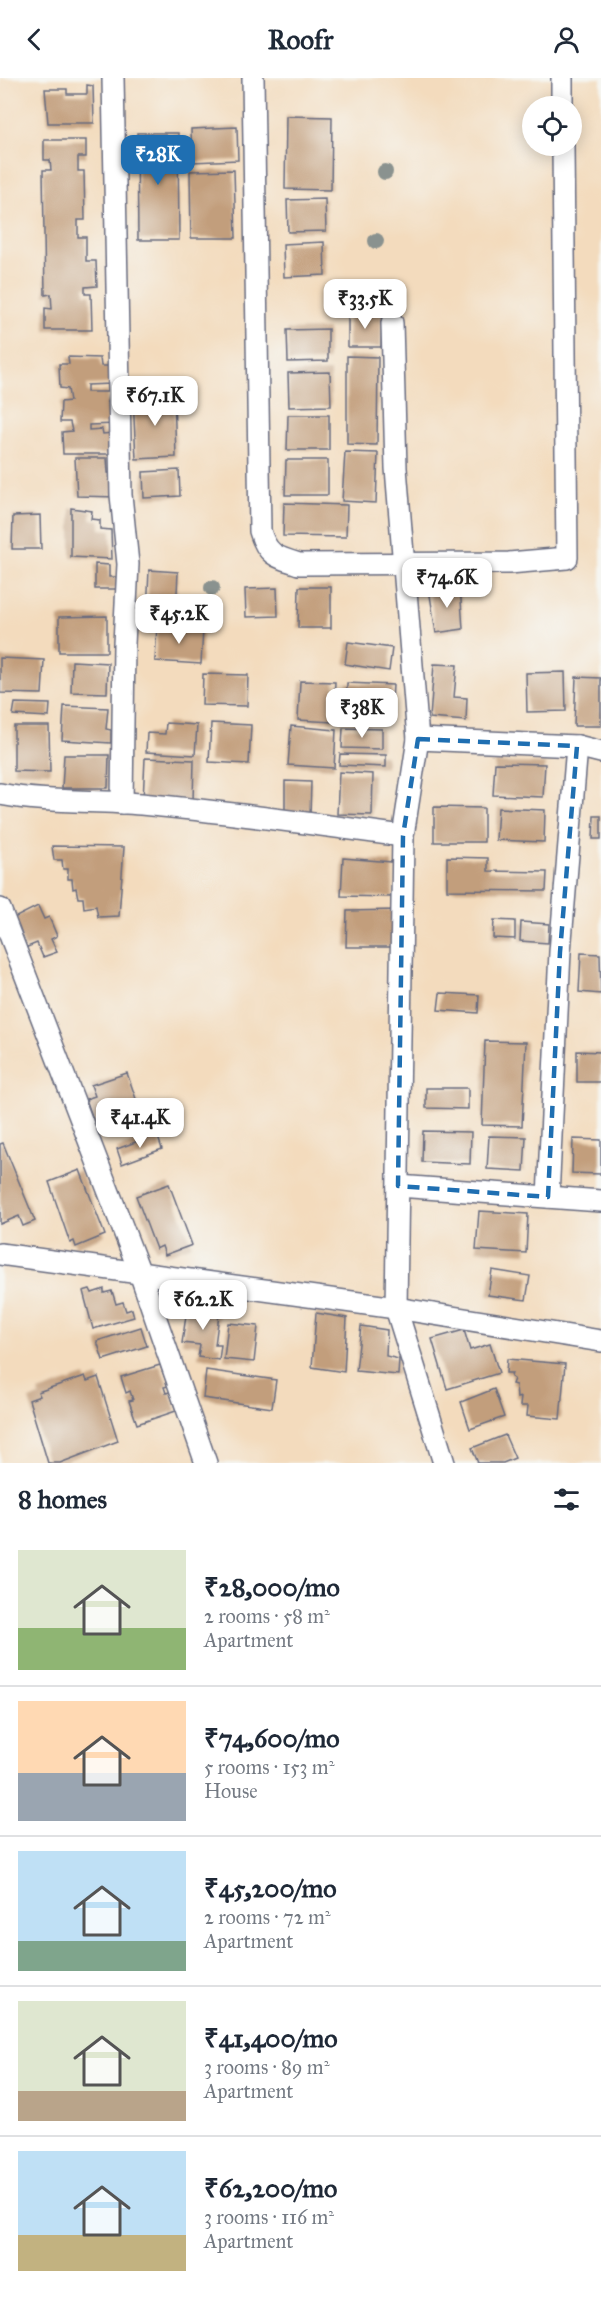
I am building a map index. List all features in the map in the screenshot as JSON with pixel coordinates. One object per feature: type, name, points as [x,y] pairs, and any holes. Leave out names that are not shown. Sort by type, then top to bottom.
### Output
[{"type":"street","points":[[113,78],[121,495],[128,564],[124,644],[122,803]]},
{"type":"street","points":[[253,78],[260,531],[264,546],[276,557],[299,564],[508,563],[567,558],[563,156]]},
{"type":"street","points":[[562,78],[562,96]]},
{"type":"street","points":[[392,323],[396,468],[418,739],[403,836],[396,1308],[444,1463]]},
{"type":"street","points":[[418,739],[577,746],[601,752]]},
{"type":"street","points":[[548,1197],[560,952],[577,746]]},
{"type":"street","points":[[0,794],[27,799],[122,803],[230,812],[403,836]]},
{"type":"street","points":[[0,909],[140,1273],[206,1463]]},
{"type":"street","points":[[398,1186],[601,1201]]},
{"type":"street","points":[[0,1254],[396,1308],[601,1341]]},
{"type":"highlighted area","points":[[418,739],[577,746],[560,952],[548,1197],[398,1186],[403,836]]},
{"type":"building","points":[[87,85],[93,86],[94,123],[48,123],[45,89],[67,89],[67,94],[87,94]]},
{"type":"building","points":[[286,116],[332,117],[331,190],[285,189]]},
{"type":"building","points":[[237,127],[238,160],[192,162],[191,129]]},
{"type":"building","points":[[137,133],[178,133],[179,240],[138,240]]},
{"type":"building","points":[[44,140],[86,140],[86,157],[78,157],[78,171],[84,171],[85,220],[78,220],[78,237],[86,237],[86,261],[96,261],[97,286],[85,287],[85,294],[91,294],[92,330],[45,330],[45,308],[52,309],[51,294],[45,295],[43,170],[51,170],[50,160],[44,160]]},
{"type":"building","points":[[234,170],[236,238],[191,238],[190,171]]},
{"type":"building","points":[[325,199],[326,231],[288,232],[287,200]]},
{"type":"building","points":[[324,242],[325,275],[284,277],[283,244]]},
{"type":"building","points":[[348,313],[382,314],[381,347],[348,347]]},
{"type":"building","points":[[328,329],[328,361],[288,362],[287,330]]},
{"type":"building","points":[[347,356],[378,357],[377,445],[347,444]]},
{"type":"building","points":[[68,357],[100,358],[101,366],[111,366],[111,384],[87,385],[87,392],[108,392],[107,402],[112,402],[116,424],[89,425],[89,430],[102,429],[103,434],[112,433],[116,445],[109,445],[110,454],[63,454],[62,432],[72,431],[70,422],[60,422],[61,402],[70,401],[68,389],[60,388],[59,364],[69,364]]},
{"type":"building","points":[[330,372],[331,406],[289,407],[288,373]]},
{"type":"building","points":[[174,396],[176,457],[136,459],[133,398]]},
{"type":"building","points":[[288,415],[329,415],[329,450],[287,450]]},
{"type":"building","points":[[345,452],[378,453],[376,503],[342,501]]},
{"type":"building","points":[[75,458],[107,458],[108,473],[118,474],[119,497],[77,496]]},
{"type":"building","points":[[286,460],[328,460],[328,495],[285,495]]},
{"type":"building","points":[[179,470],[180,496],[144,498],[143,472]]},
{"type":"building","points":[[284,503],[347,505],[346,537],[283,536]]},
{"type":"building","points":[[71,508],[92,511],[91,519],[100,520],[100,529],[111,530],[112,559],[71,557]]},
{"type":"building","points":[[40,515],[41,549],[12,549],[13,516]]},
{"type":"building","points":[[95,564],[109,565],[109,577],[118,577],[117,589],[95,589]]},
{"type":"building","points":[[149,570],[178,572],[176,613],[147,612]]},
{"type":"building","points":[[460,586],[463,629],[436,633],[429,589]]},
{"type":"building","points":[[299,587],[331,587],[331,628],[298,628]]},
{"type":"building","points":[[277,588],[278,616],[246,617],[245,589]]},
{"type":"building","points":[[107,616],[107,652],[59,652],[59,617]]},
{"type":"building","points":[[157,626],[203,629],[201,664],[155,661]]},
{"type":"building","points":[[348,642],[392,648],[389,671],[345,664]]},
{"type":"building","points":[[0,658],[44,660],[42,694],[0,693]]},
{"type":"building","points":[[72,661],[108,663],[107,693],[71,692]]},
{"type":"building","points":[[434,664],[457,665],[454,697],[467,698],[466,721],[430,718]]},
{"type":"building","points":[[565,672],[566,711],[527,712],[526,673]]},
{"type":"building","points":[[203,674],[248,675],[247,706],[202,705]]},
{"type":"building","points":[[576,677],[601,678],[601,726],[574,726]]},
{"type":"building","points":[[300,681],[335,682],[333,722],[298,720]]},
{"type":"building","points":[[347,683],[393,685],[391,717],[346,716]]},
{"type":"building","points":[[15,703],[50,704],[49,717],[13,715]]},
{"type":"building","points":[[64,706],[108,708],[106,729],[111,730],[111,743],[62,740]]},
{"type":"building","points":[[166,723],[197,725],[195,755],[146,752],[147,733],[165,734]]},
{"type":"building","points":[[211,723],[251,725],[249,764],[209,762]]},
{"type":"building","points":[[14,726],[49,726],[50,772],[14,771]]},
{"type":"building","points":[[291,726],[336,730],[334,768],[288,765]]},
{"type":"building","points":[[343,728],[382,729],[382,749],[342,748]]},
{"type":"building","points":[[340,754],[386,755],[386,767],[339,765]]},
{"type":"building","points":[[64,755],[109,755],[108,788],[62,788]]},
{"type":"building","points":[[145,758],[194,760],[193,802],[143,801]]},
{"type":"building","points":[[495,763],[545,764],[543,797],[493,795]]},
{"type":"building","points":[[339,772],[373,774],[372,815],[337,814]]},
{"type":"building","points":[[285,781],[311,782],[310,815],[285,814]]},
{"type":"building","points":[[434,807],[484,808],[484,842],[434,842]]},
{"type":"building","points":[[498,808],[545,810],[544,842],[496,840]]},
{"type":"building","points":[[594,816],[601,816],[601,839],[593,839]]},
{"type":"building","points":[[52,846],[124,847],[119,916],[98,917],[96,906],[84,908],[83,898],[78,898],[76,888],[73,889],[72,879],[68,879],[68,869],[63,869],[62,860],[54,860]]},
{"type":"building","points":[[447,857],[488,858],[488,871],[547,872],[546,891],[447,890]]},
{"type":"building","points":[[343,858],[392,862],[393,897],[341,896]]},
{"type":"building","points":[[38,906],[44,919],[49,917],[57,936],[51,939],[57,952],[43,957],[37,943],[25,948],[12,919]]},
{"type":"building","points":[[397,910],[396,947],[346,947],[347,911]]},
{"type":"building","points":[[494,920],[515,921],[515,939],[493,938]]},
{"type":"building","points":[[521,922],[549,924],[548,943],[520,941]]},
{"type":"building","points":[[581,953],[600,954],[601,994],[579,992]]},
{"type":"building","points":[[440,993],[479,995],[478,1013],[438,1010]]},
{"type":"building","points":[[485,1041],[526,1042],[522,1126],[482,1125]]},
{"type":"building","points":[[577,1051],[601,1052],[601,1082],[577,1082]]},
{"type":"building","points":[[127,1073],[143,1119],[107,1132],[102,1119],[94,1122],[86,1099],[95,1096],[91,1085]]},
{"type":"building","points":[[426,1088],[468,1088],[468,1109],[426,1108]]},
{"type":"building","points":[[423,1131],[471,1132],[470,1164],[422,1162]]},
{"type":"building","points":[[157,1134],[162,1149],[122,1164],[117,1149]]},
{"type":"building","points":[[489,1136],[526,1137],[524,1171],[487,1169]]},
{"type":"building","points":[[573,1139],[601,1140],[601,1174],[572,1173]]},
{"type":"building","points":[[3,1143],[35,1221],[23,1226],[19,1216],[0,1224],[0,1144]]},
{"type":"building","points":[[80,1170],[105,1235],[76,1247],[74,1241],[70,1243],[49,1182]]},
{"type":"building","points":[[169,1184],[192,1245],[165,1255],[162,1246],[156,1249],[136,1196]]},
{"type":"building","points":[[479,1211],[528,1214],[526,1253],[476,1250]]},
{"type":"building","points":[[492,1270],[530,1276],[526,1300],[488,1295]]},
{"type":"building","points":[[90,1289],[92,1293],[104,1289],[104,1293],[112,1291],[116,1304],[123,1302],[126,1311],[132,1309],[134,1317],[93,1329],[83,1291]]},
{"type":"building","points":[[205,1305],[220,1307],[215,1345],[221,1345],[219,1360],[198,1357],[200,1345],[182,1343],[187,1309],[204,1311]]},
{"type":"building","points":[[316,1313],[347,1318],[344,1372],[312,1367]]},
{"type":"building","points":[[228,1323],[258,1326],[254,1362],[224,1359]]},
{"type":"building","points":[[361,1326],[387,1330],[386,1356],[399,1359],[398,1375],[356,1371]]},
{"type":"building","points":[[141,1327],[147,1346],[103,1360],[97,1341]]},
{"type":"building","points":[[464,1330],[470,1350],[490,1344],[499,1373],[447,1389],[432,1339]]},
{"type":"building","points":[[507,1359],[565,1364],[560,1419],[527,1416],[528,1406],[520,1406],[521,1397],[517,1398],[516,1385],[512,1384],[514,1379],[511,1377],[512,1373],[506,1373]]},
{"type":"building","points":[[160,1365],[168,1386],[164,1387],[166,1393],[170,1392],[176,1411],[137,1424],[129,1401],[133,1400],[130,1391],[126,1393],[121,1377]]},
{"type":"building","points":[[206,1370],[276,1380],[272,1408],[203,1398]]},
{"type":"building","points":[[85,1376],[87,1381],[98,1377],[118,1441],[60,1463],[48,1463],[29,1400],[40,1396],[38,1392]]},
{"type":"building","points":[[494,1389],[504,1417],[470,1429],[461,1402]]},
{"type":"building","points":[[505,1435],[515,1458],[503,1463],[478,1463],[472,1448]]}]
